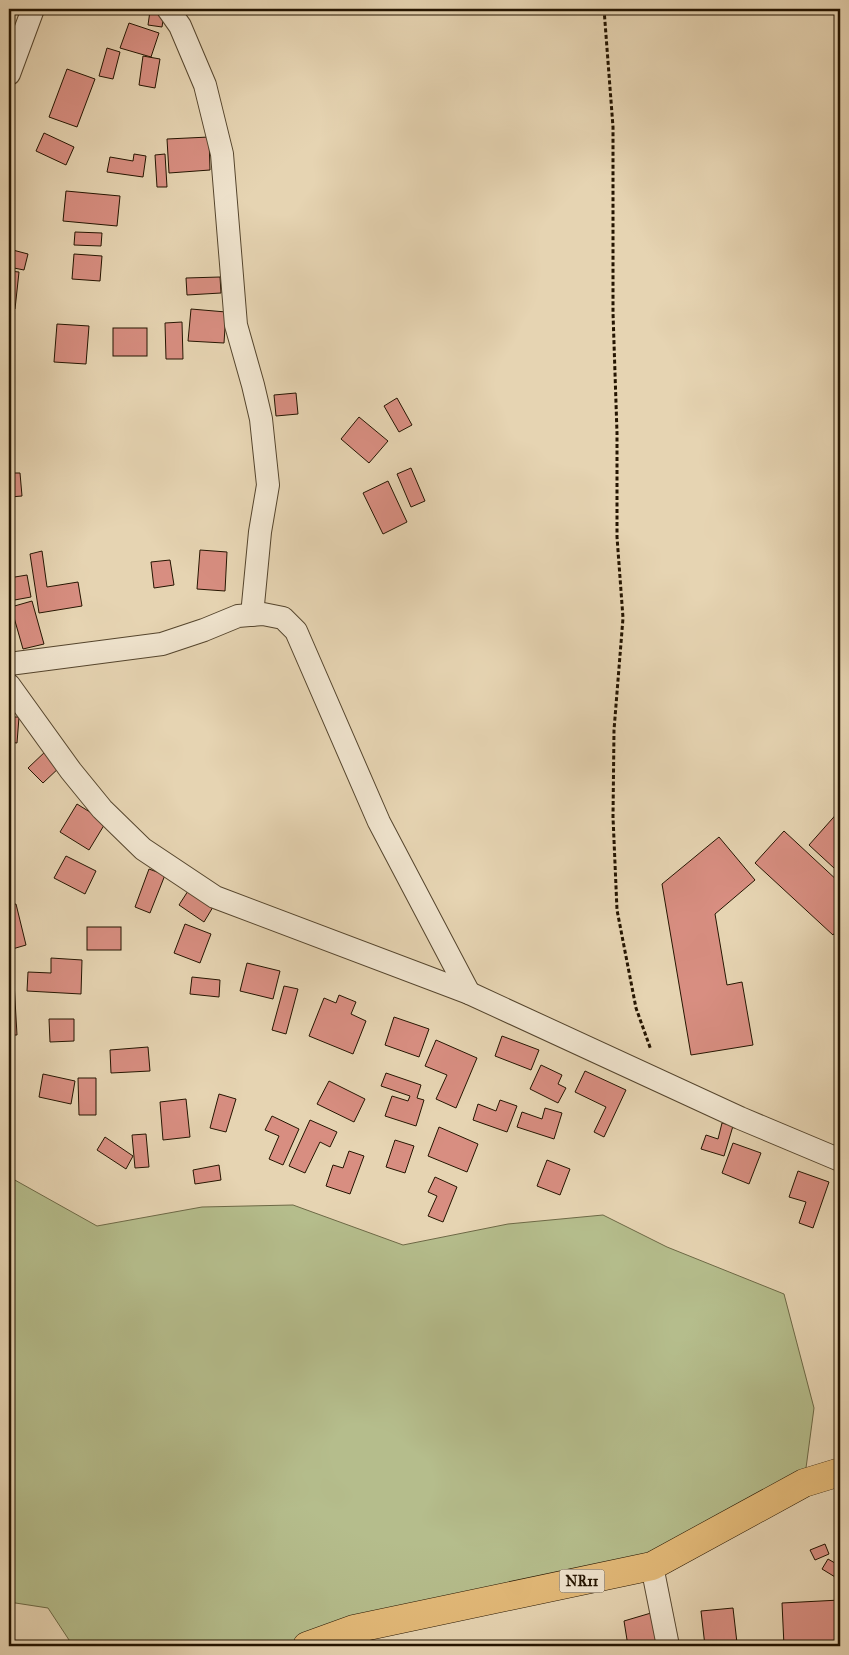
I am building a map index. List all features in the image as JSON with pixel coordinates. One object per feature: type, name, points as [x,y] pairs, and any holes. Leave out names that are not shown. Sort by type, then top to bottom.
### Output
[{"type":"highway","name":"NR11","points":[[307,1646],[354,1629],[652,1566],[804,1482],[840,1472]]},
{"type":"street","points":[[9,74],[33,9]]},
{"type":"street","points":[[168,9],[180,26],[205,85],[222,154],[236,325],[253,385],[264,445],[268,486],[260,532],[252,614]]},
{"type":"street","points":[[9,664],[162,644],[238,616],[263,614],[282,618],[296,631],[379,822],[469,992]]},
{"type":"street","points":[[9,685],[71,771],[102,809],[143,849],[215,897],[469,992],[740,1118],[840,1160]]},
{"type":"street","points":[[652,1566],[668,1646]]},
{"type":"path","points":[[604,9],[612,127],[617,537],[623,618],[614,730],[613,817],[617,910],[636,1008],[663,1082]]},
{"type":"green space","points":[[13,1179],[97,1226],[202,1207],[293,1205],[403,1245],[508,1224],[603,1215],[667,1247],[784,1294],[814,1408],[804,1483],[652,1566],[307,1646],[73,1646],[48,1608],[9,1602],[9,1183]]},
{"type":"building","points":[[150,11],[164,14],[162,27],[148,25]]},
{"type":"building","points":[[129,23],[159,33],[151,57],[120,48]]},
{"type":"building","points":[[107,48],[120,52],[113,79],[99,76]]},
{"type":"building","points":[[143,56],[160,59],[155,88],[139,85]]},
{"type":"building","points":[[67,69],[95,79],[77,127],[49,117]]},
{"type":"building","points":[[44,133],[74,147],[66,165],[36,151]]},
{"type":"building","points":[[209,137],[210,170],[169,173],[167,139]]},
{"type":"building","points":[[134,154],[146,156],[143,177],[107,172],[110,157],[133,161]]},
{"type":"building","points":[[165,154],[167,187],[157,187],[155,155]]},
{"type":"building","points":[[66,191],[120,196],[117,226],[63,221]]},
{"type":"building","points":[[75,232],[102,233],[101,246],[74,245]]},
{"type":"building","points":[[9,249],[28,254],[24,270],[9,267]]},
{"type":"building","points":[[74,254],[102,256],[100,281],[72,279]]},
{"type":"building","points":[[9,271],[19,272],[15,309],[9,308]]},
{"type":"building","points":[[220,277],[221,293],[187,295],[186,278]]},
{"type":"building","points":[[191,309],[226,312],[224,343],[188,341]]},
{"type":"building","points":[[182,322],[183,359],[166,359],[165,323]]},
{"type":"building","points":[[57,324],[89,326],[86,364],[54,362]]},
{"type":"building","points":[[113,328],[147,328],[147,356],[113,356]]},
{"type":"building","points":[[296,393],[298,414],[276,416],[274,395]]},
{"type":"building","points":[[397,398],[412,425],[399,432],[384,406]]},
{"type":"building","points":[[359,417],[388,441],[369,463],[341,439]]},
{"type":"building","points":[[411,468],[425,501],[411,507],[397,474]]},
{"type":"building","points":[[9,473],[20,473],[22,496],[10,497]]},
{"type":"building","points":[[388,481],[407,522],[383,534],[363,493]]},
{"type":"building","points":[[200,550],[227,552],[225,591],[197,589]]},
{"type":"building","points":[[42,551],[47,587],[78,582],[82,606],[39,613],[30,554]]},
{"type":"building","points":[[170,560],[174,585],[154,588],[151,562]]},
{"type":"building","points":[[27,575],[31,597],[9,601],[9,578]]},
{"type":"building","points":[[32,601],[44,644],[23,649],[11,607]]},
{"type":"building","points":[[9,717],[19,717],[17,743],[9,742]]},
{"type":"building","points":[[47,750],[62,765],[43,783],[28,768]]},
{"type":"building","points":[[9,759],[12,759],[12,780],[9,780]]},
{"type":"building","points":[[77,804],[106,822],[89,850],[60,832]]},
{"type":"building","points":[[840,810],[840,862],[834,868],[809,845]]},
{"type":"building","points":[[784,831],[840,883],[840,926],[833,935],[755,863]]},
{"type":"building","points":[[719,837],[755,880],[715,914],[727,985],[742,982],[753,1045],[691,1055],[662,884]]},
{"type":"building","points":[[66,856],[96,871],[85,894],[54,878]]},
{"type":"building","points":[[149,869],[165,875],[150,913],[135,907]]},
{"type":"building","points":[[188,891],[213,907],[204,922],[179,905]]},
{"type":"building","points":[[16,904],[26,945],[9,950],[9,905]]},
{"type":"building","points":[[185,924],[211,934],[200,963],[174,953]]},
{"type":"building","points":[[87,927],[121,927],[121,950],[87,950]]},
{"type":"building","points":[[51,958],[82,960],[81,994],[27,991],[28,972],[51,973]]},
{"type":"building","points":[[247,963],[280,971],[273,999],[240,991]]},
{"type":"building","points":[[192,977],[220,980],[219,997],[190,994]]},
{"type":"building","points":[[14,982],[17,1035],[9,1035],[9,983]]},
{"type":"building","points":[[284,986],[298,989],[286,1034],[272,1030]]},
{"type":"building","points":[[339,995],[356,1002],[351,1014],[366,1021],[353,1054],[309,1036],[324,998],[336,1003]]},
{"type":"building","points":[[394,1017],[429,1029],[419,1057],[385,1045]]},
{"type":"building","points":[[49,1019],[74,1019],[74,1041],[50,1042]]},
{"type":"building","points":[[502,1036],[539,1050],[531,1070],[495,1056]]},
{"type":"building","points":[[436,1040],[477,1058],[456,1108],[436,1099],[447,1075],[425,1066]]},
{"type":"building","points":[[148,1047],[150,1071],[111,1073],[110,1050]]},
{"type":"building","points":[[541,1065],[562,1075],[558,1084],[566,1088],[558,1103],[530,1089]]},
{"type":"building","points":[[585,1071],[626,1090],[604,1137],[594,1132],[606,1107],[575,1092]]},
{"type":"building","points":[[386,1073],[421,1085],[417,1098],[424,1100],[416,1126],[385,1116],[392,1096],[408,1101],[410,1096],[381,1086]]},
{"type":"building","points":[[43,1074],[75,1081],[71,1104],[39,1097]]},
{"type":"building","points":[[78,1078],[96,1078],[96,1115],[79,1115]]},
{"type":"building","points":[[329,1081],[365,1099],[354,1122],[317,1104]]},
{"type":"building","points":[[219,1094],[236,1099],[226,1132],[210,1128]]},
{"type":"building","points":[[186,1099],[190,1137],[163,1140],[160,1102]]},
{"type":"building","points":[[500,1100],[517,1106],[507,1132],[473,1120],[478,1104],[496,1111]]},
{"type":"building","points":[[545,1108],[562,1113],[554,1139],[517,1127],[522,1112],[542,1119]]},
{"type":"building","points":[[272,1116],[299,1129],[283,1165],[269,1159],[279,1136],[265,1130]]},
{"type":"building","points":[[310,1120],[337,1132],[330,1147],[320,1142],[305,1173],[289,1166]]},
{"type":"building","points":[[722,1123],[733,1126],[724,1156],[701,1149],[706,1135],[718,1139]]},
{"type":"building","points":[[439,1127],[478,1144],[467,1172],[428,1156]]},
{"type":"building","points":[[146,1134],[149,1167],[135,1168],[132,1135]]},
{"type":"building","points":[[105,1137],[133,1156],[126,1169],[97,1150]]},
{"type":"building","points":[[395,1140],[414,1146],[405,1173],[386,1167]]},
{"type":"building","points":[[733,1143],[761,1153],[749,1184],[722,1173]]},
{"type":"building","points":[[349,1151],[364,1156],[350,1194],[326,1186],[333,1165],[343,1168]]},
{"type":"building","points":[[547,1160],[570,1169],[560,1195],[537,1186]]},
{"type":"building","points":[[219,1165],[221,1180],[195,1184],[193,1170]]},
{"type":"building","points":[[798,1171],[829,1182],[813,1228],[799,1223],[806,1202],[789,1197]]},
{"type":"building","points":[[435,1177],[457,1187],[443,1222],[428,1216],[437,1196],[428,1192]]},
{"type":"building","points":[[825,1544],[829,1554],[815,1560],[810,1550]]},
{"type":"building","points":[[828,1559],[840,1566],[840,1580],[822,1569]]},
{"type":"building","points":[[840,1600],[840,1644],[784,1646],[782,1603]]},
{"type":"building","points":[[733,1608],[737,1643],[705,1646],[701,1611]]},
{"type":"building","points":[[651,1613],[657,1646],[628,1646],[624,1621]]}]
